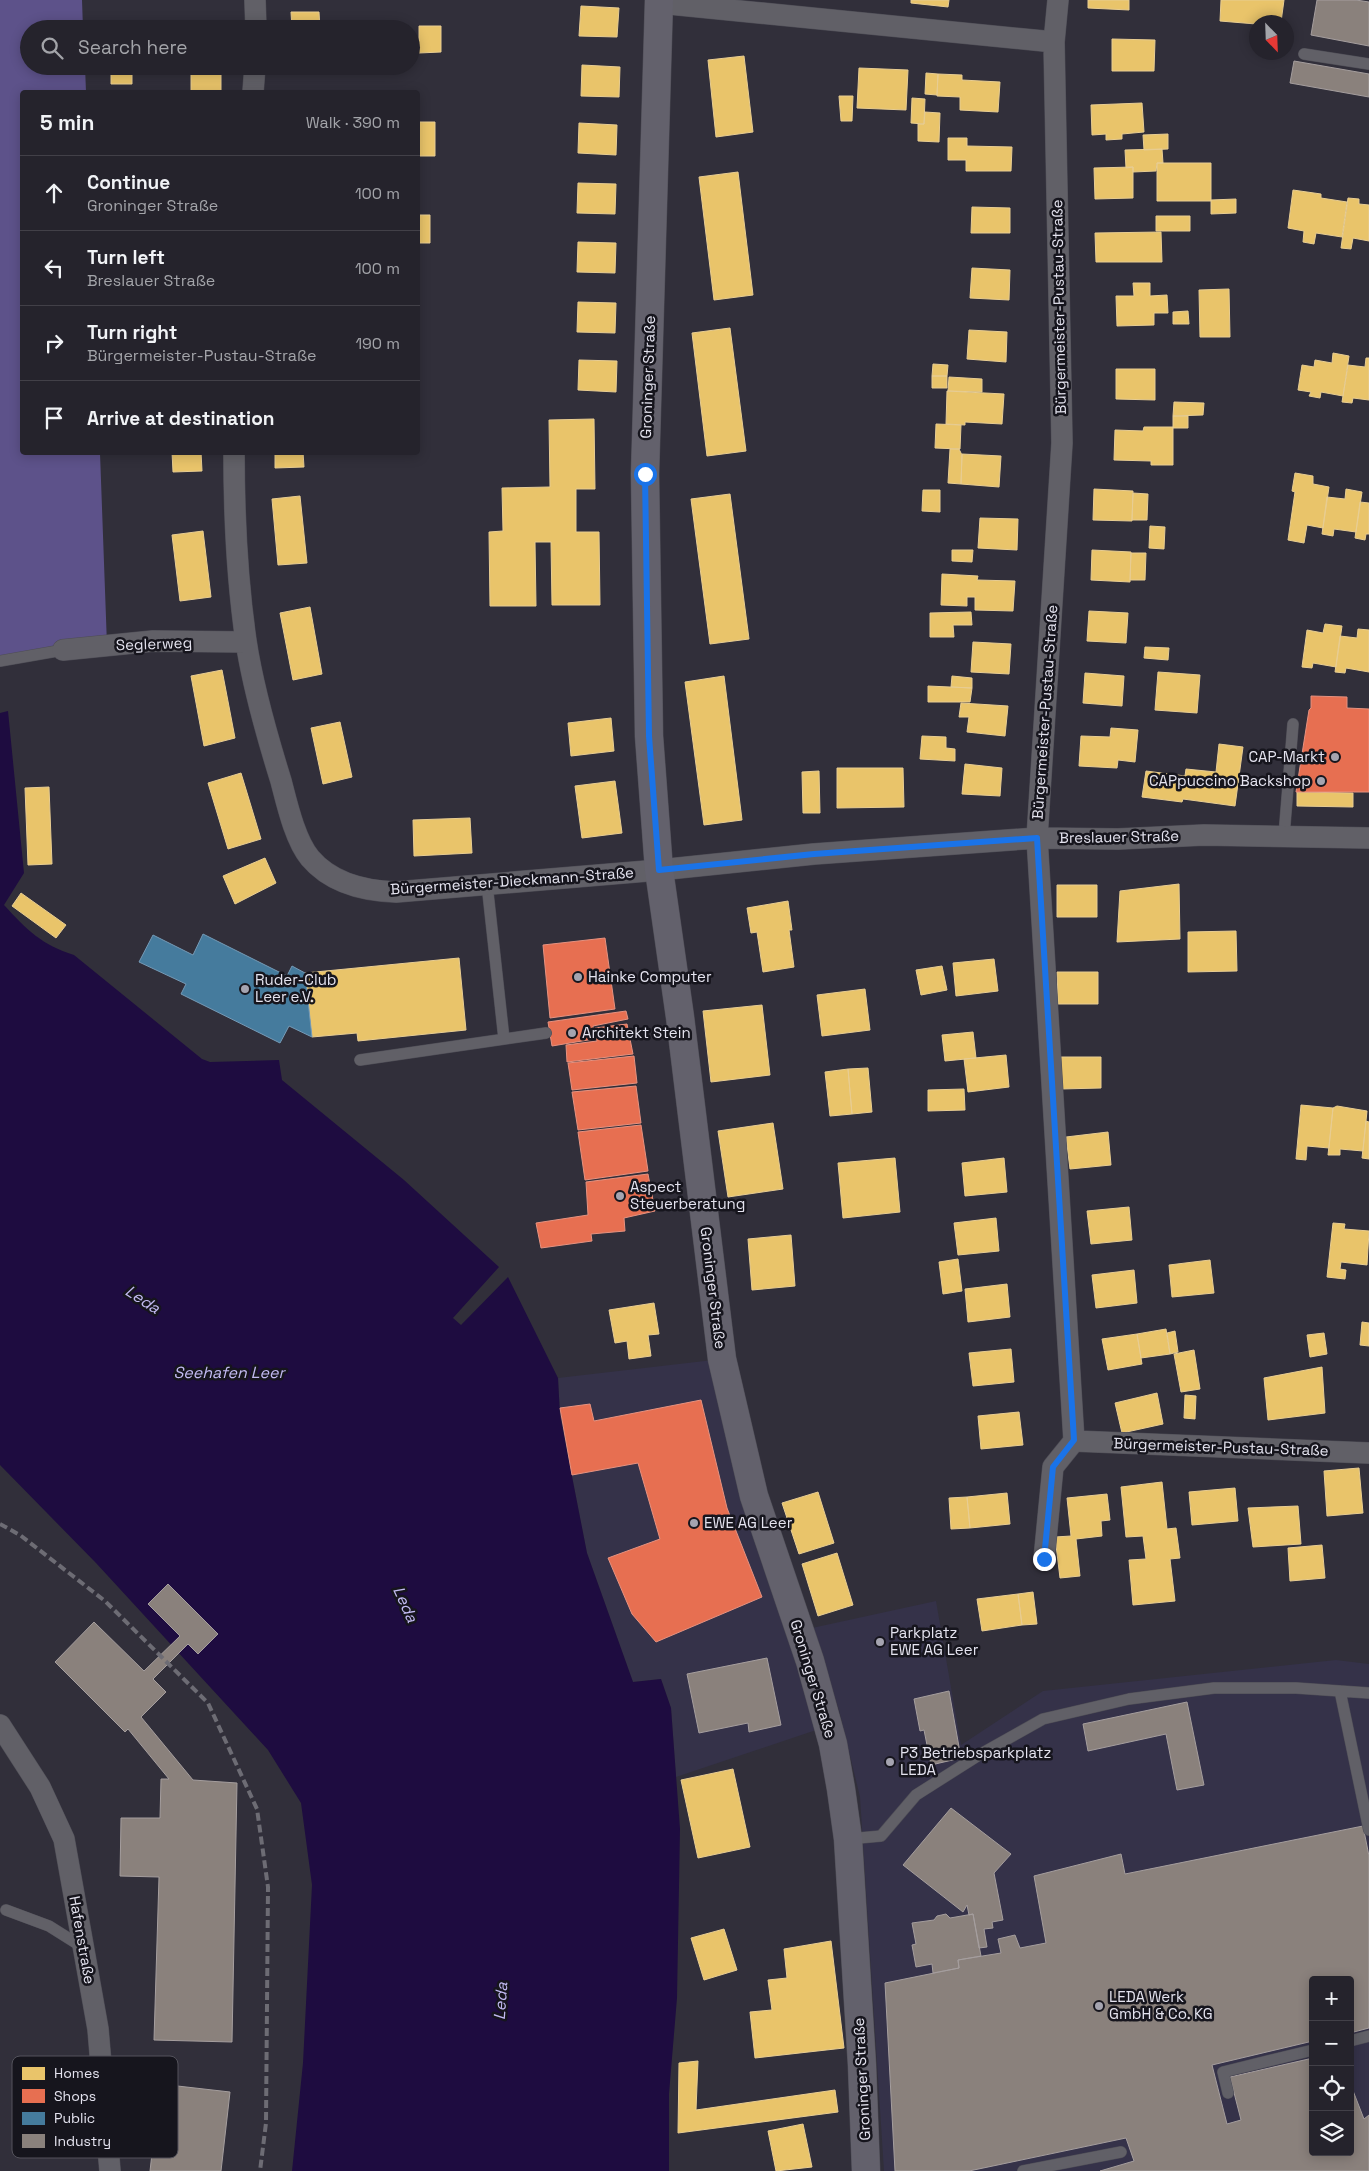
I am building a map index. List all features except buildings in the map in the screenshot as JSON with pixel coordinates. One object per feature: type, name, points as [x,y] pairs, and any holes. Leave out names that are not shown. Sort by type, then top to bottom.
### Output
[{"type":"street","points":[[255,0],[256,20]]},
{"type":"street","name":"Bürgermeister-Pustau-Straße","points":[[1058,0],[1054,42],[1062,443],[1037,838],[1074,1440],[1369,1453]]},
{"type":"street","points":[[659,2],[1054,42]]},
{"type":"street","name":"Groninger Straße","points":[[659,2],[645,474],[649,736],[659,870],[680,1017],[722,1359],[754,1496],[814,1660],[833,1744],[848,1839],[862,2065],[866,2171]]},
{"type":"street","points":[[253,90],[254,75]]},
{"type":"street","name":"Bürgermeister-Dieckmann-Straße","points":[[234,455],[234,523],[246,642],[257,693],[287,802],[298,836],[310,858],[330,875],[352,886],[372,891],[396,892],[659,870]]},
{"type":"street","name":"Seglerweg","points":[[63,650],[153,641],[246,642]]},
{"type":"street","name":"Breslauer Straße","points":[[659,870],[814,854],[1037,838],[1118,839],[1204,835],[1369,838]]},
{"type":"street","points":[[1044,1559],[1053,1467],[1074,1440]]},
{"type":"street","name":"Hafenstraße","points":[[0,1725],[40,1787],[64,1839],[98,2029],[100,2056]]},
{"type":"street","name":"Hafenstraße","points":[[109,2158],[110,2171]]},
{"type":"lane","points":[[1304,54],[1369,64]]},
{"type":"lane","points":[[0,661],[63,650]]},
{"type":"lane","points":[[1284,836],[1293,724]]},
{"type":"lane","points":[[487,884],[504,1040]]},
{"type":"lane","points":[[360,1060],[546,1033]]},
{"type":"lane","points":[[848,1839],[881,1836],[916,1795],[1043,1719],[1129,1699],[1214,1688],[1296,1688],[1369,1693]]},
{"type":"lane","points":[[1340,1691],[1369,1830]]},
{"type":"lane","points":[[6,1910],[49,1926],[84,1948]]},
{"type":"lane","points":[[1354,2040],[1369,2036]]},
{"type":"lane","points":[[1228,2093],[1223,2072],[1309,2051]]},
{"type":"lane","points":[[1023,2171],[1121,2152]]},
{"type":"shaded area","points":[[0,0],[82,0],[83,20],[20,20],[20,75],[85,75],[86,90],[20,90],[20,455],[100,455],[107,645],[0,657]]},
{"type":"shaded area","points":[[722,1359],[828,1726],[676,1777],[671,1708],[661,1679],[633,1682],[587,1553],[560,1415],[558,1378]]},
{"type":"shaded area","points":[[936,1601],[961,1745],[1043,1691],[1336,1660],[1369,1664],[1369,2171],[884,2171],[860,1797],[839,1710],[812,1628]]},
{"type":"water","name":"Seehafen Leer","points":[[8,711],[24,873],[4,905],[36,936],[74,955],[202,1059],[210,1062],[279,1060],[282,1080],[404,1180],[499,1267],[453,1318],[461,1325],[508,1277],[558,1378],[560,1415],[587,1553],[633,1682],[661,1679],[671,1708],[680,1829],[677,1998],[669,2094],[669,2171],[292,2171],[303,2063],[312,1885],[301,1803],[268,1750],[96,1563],[0,1465],[0,713]]},
{"type":"railway","points":[[0,1524],[20,1535],[105,1601],[208,1703],[257,1809],[268,1887],[266,2123],[260,2171]]},
{"type":"place","name":"CAP-Markt","points":[[1335,757]]},
{"type":"place","name":"CAPpuccino Backshop","points":[[1321,781]]},
{"type":"place","name":"Hainke Computer","points":[[578,977]]},
{"type":"place","name":"Ruder-Club Leer e.V.","points":[[245,989]]},
{"type":"place","name":"Architekt Stein","points":[[572,1033]]},
{"type":"place","name":"Aspect Steuerberatung","points":[[620,1196]]},
{"type":"place","name":"EWE AG Leer","points":[[694,1523]]},
{"type":"place","name":"Parkplatz EWE AG Leer","points":[[880,1642]]},
{"type":"place","name":"P3 Betriebsparkplatz LEDA","points":[[890,1762]]},
{"type":"place","name":"LEDA Werk GmbH & Co. KG","points":[[1099,2006]]},
{"type":"route","points":[[645,474],[649,736],[659,870],[814,854],[1037,838],[1074,1440],[1053,1467],[1044,1559]]},
{"type":"water label","name":"Leda","points":[[143,1299]]},
{"type":"water label","name":"Leda","points":[[406,1604]]},
{"type":"water label","name":"Leda","points":[[500,2001]]}]
